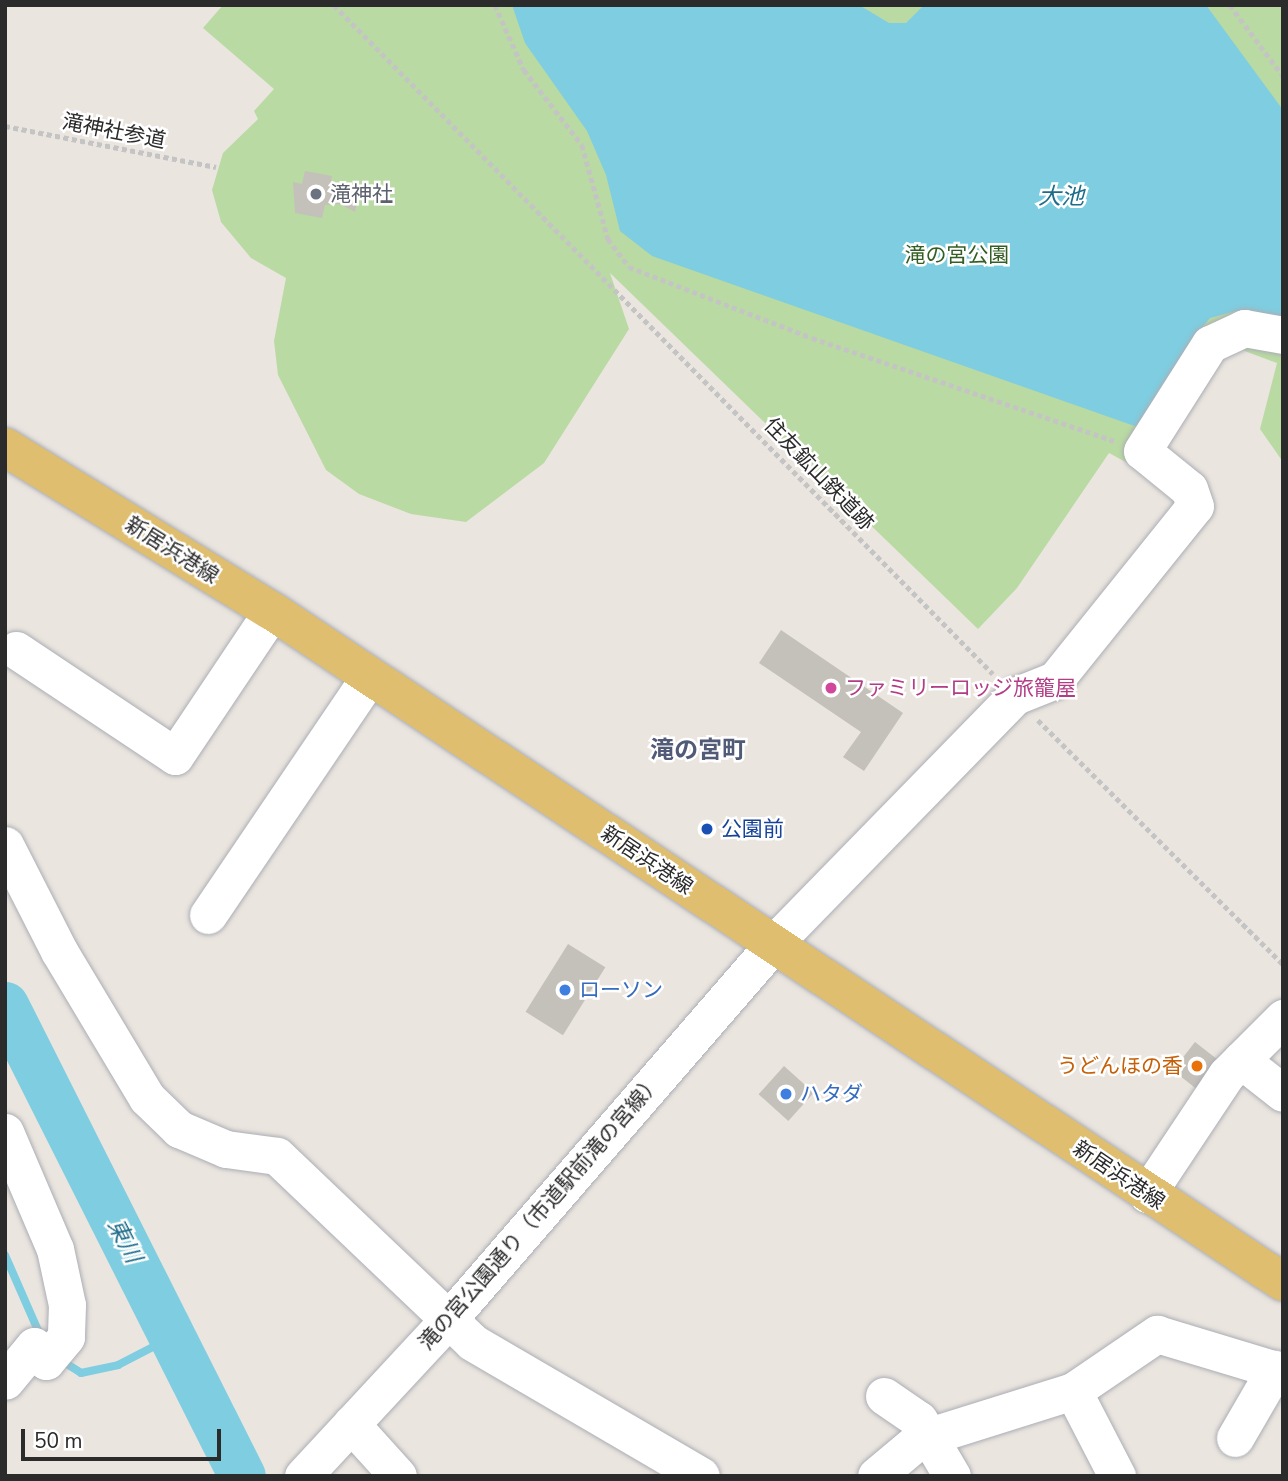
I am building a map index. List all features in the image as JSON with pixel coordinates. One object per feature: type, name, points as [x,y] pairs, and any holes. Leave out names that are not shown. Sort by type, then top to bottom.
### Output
[{"type":"main road","name":"新居浜港線","points":[[5,447],[272,611],[1283,1282]]},
{"type":"street","points":[[1015,696],[1055,680],[1195,506],[1189,489],[1142,451],[1210,344],[1244,328],[1283,335]]},
{"type":"street","points":[[16,650],[174,756],[272,611]]},
{"type":"street","points":[[208,915],[370,676]]},
{"type":"street","name":"滝の宮公園通り（市道駅前滝の宮線）","points":[[303,1476],[447,1321],[773,944],[1015,696]]},
{"type":"street","points":[[5,845],[59,951],[148,1098],[179,1129],[226,1149],[277,1156],[447,1321],[701,1476]]},
{"type":"street","points":[[1147,1194],[1241,1060],[1283,1018]]},
{"type":"street","points":[[1241,1060],[1283,1093]]},
{"type":"street","points":[[5,1132],[55,1249],[68,1304],[56,1349],[34,1346],[5,1381]]},
{"type":"street","points":[[876,1476],[929,1436],[1073,1391],[1157,1334],[1279,1371],[1235,1438]]},
{"type":"street","points":[[1073,1391],[1117,1476]]},
{"type":"street","points":[[884,1396],[919,1420],[952,1476]]},
{"type":"street","points":[[351,1424],[398,1476]]},
{"type":"path","name":"住友鉱山鉄道跡","points":[[334,5],[1283,964]]},
{"type":"path","points":[[495,5],[524,70],[582,145],[608,239],[629,267],[813,338],[1142,451]]},
{"type":"path","points":[[1230,5],[1283,76]]},
{"type":"path","name":"滝神社参道","points":[[5,127],[216,167]]},
{"type":"green space","name":"滝の宮公園","points":[[223,5],[1283,5],[1283,462],[1260,429],[1277,363],[1234,347],[1215,356],[1135,467],[1109,453],[1017,588],[978,629],[610,273],[629,329],[544,463],[466,522],[411,514],[359,494],[326,470],[278,375],[274,341],[286,278],[251,258],[221,222],[212,190],[223,153],[258,119],[254,111],[274,89],[203,28]]},
{"type":"water","name":"大池","points":[[512,5],[859,5],[889,23],[906,23],[924,5],[1206,5],[1283,110],[1283,321],[1236,311],[1210,318],[1189,343],[1143,429],[652,256],[620,231],[606,175],[587,131],[525,43]]},
{"type":"building","name":"滝神社","points":[[305,171],[332,176],[330,187],[342,189],[341,195],[359,192],[355,212],[340,204],[325,205],[322,218],[295,213],[293,182],[302,184]]},
{"type":"building","name":"ファミリーロッジ旅籠屋","points":[[781,630],[903,713],[864,771],[843,757],[861,732],[759,663]]},
{"type":"building","name":"ローソン","points":[[568,944],[605,967],[563,1035],[526,1012]]},
{"type":"building","name":"うどんほの香","points":[[1195,1042],[1221,1062],[1199,1091],[1173,1070]]},
{"type":"building","name":"ハタダ","points":[[784,1066],[814,1093],[788,1121],[759,1094]]},
{"type":"waterway","name":"東川","points":[[5,1005],[242,1476]]},
{"type":"waterway","points":[[5,1255],[40,1335]]},
{"type":"waterway","points":[[59,1359],[81,1373],[118,1365],[172,1337]]},
{"type":"place","name":"滝神社","points":[[316,194]]},
{"type":"place","name":"ファミリーロッジ旅籠屋","points":[[831,688]]},
{"type":"place","name":"公園前","points":[[707,829]]},
{"type":"place","name":"ローソン","points":[[565,990]]},
{"type":"place","name":"うどんほの香","points":[[1197,1066]]},
{"type":"place","name":"ハタダ","points":[[786,1094]]},
{"type":"district","name":"滝の宮町","points":[[698,751]]}]
